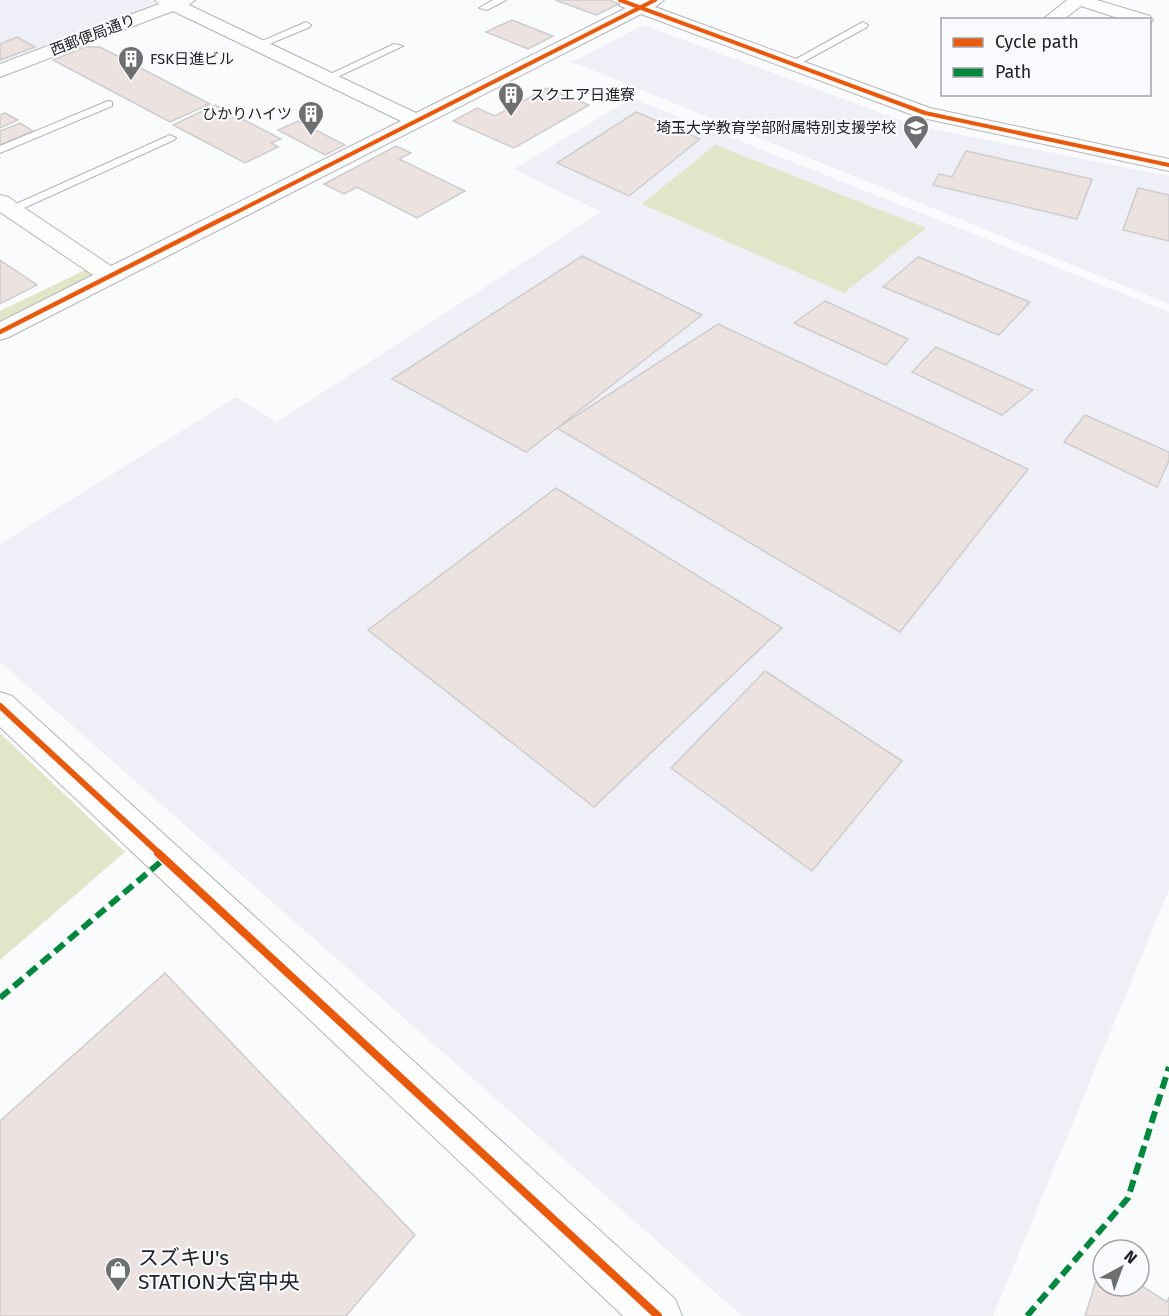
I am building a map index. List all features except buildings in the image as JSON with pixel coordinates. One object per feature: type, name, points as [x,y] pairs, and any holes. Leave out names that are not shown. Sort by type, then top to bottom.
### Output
[{"type":"street","points":[[620,0],[648,4],[792,64],[925,113],[1169,165]]},
{"type":"street","points":[[1055,18],[1079,0],[1138,18]]},
{"type":"street","points":[[174,2],[417,121]]},
{"type":"street","name":"西郵便局通り","points":[[0,70],[174,2]]},
{"type":"street","points":[[0,332],[648,4]]},
{"type":"street","points":[[925,113],[942,101]]},
{"type":"street","points":[[5,205],[111,276]]},
{"type":"street","points":[[0,706],[658,1316]]},
{"type":"lane","points":[[484,8],[501,0]]},
{"type":"lane","points":[[258,45],[306,25]]},
{"type":"lane","points":[[792,64],[863,25]]},
{"type":"lane","points":[[327,78],[399,46]]},
{"type":"lane","points":[[0,150],[108,104]]},
{"type":"lane","points":[[5,205],[170,138]]},
{"type":"shaded area","points":[[0,0],[151,0],[155,2],[153,6],[0,64]]},
{"type":"shaded area","name":"埼玉大学教育学部附属特別支援学校","points":[[643,25],[916,126],[1169,176],[1169,304],[572,62]]},
{"type":"shaded area","points":[[632,98],[1169,312],[1169,890],[993,1316],[742,1316],[0,662],[0,544],[236,397],[277,422],[601,212],[514,169]]},
{"type":"green space","points":[[715,145],[926,228],[844,293],[642,204]]},
{"type":"green space","points":[[87,269],[100,277],[0,328],[0,311]]},
{"type":"green space","points":[[0,733],[125,852],[0,960]]},
{"type":"marked path","points":[[0,998],[164,859]]},
{"type":"marked path","points":[[1027,1316],[1128,1198],[1169,1067]]},
{"type":"cycle path","points":[[620,0],[925,113],[1169,165]]},
{"type":"cycle path","points":[[0,332],[655,0]]},
{"type":"cycle path","points":[[0,706],[658,1316]]},
{"type":"place","name":"FSK日進ビル","points":[[131,82]]},
{"type":"place","name":"スクエア日進寮","points":[[511,118]]},
{"type":"place","name":"ひかりハイツ","points":[[311,137]]},
{"type":"place","name":"埼玉大学教育学部附属特別支援学校","points":[[916,151]]},
{"type":"place","name":"スズキU's STATION大宮中央","points":[[118,1293]]}]
